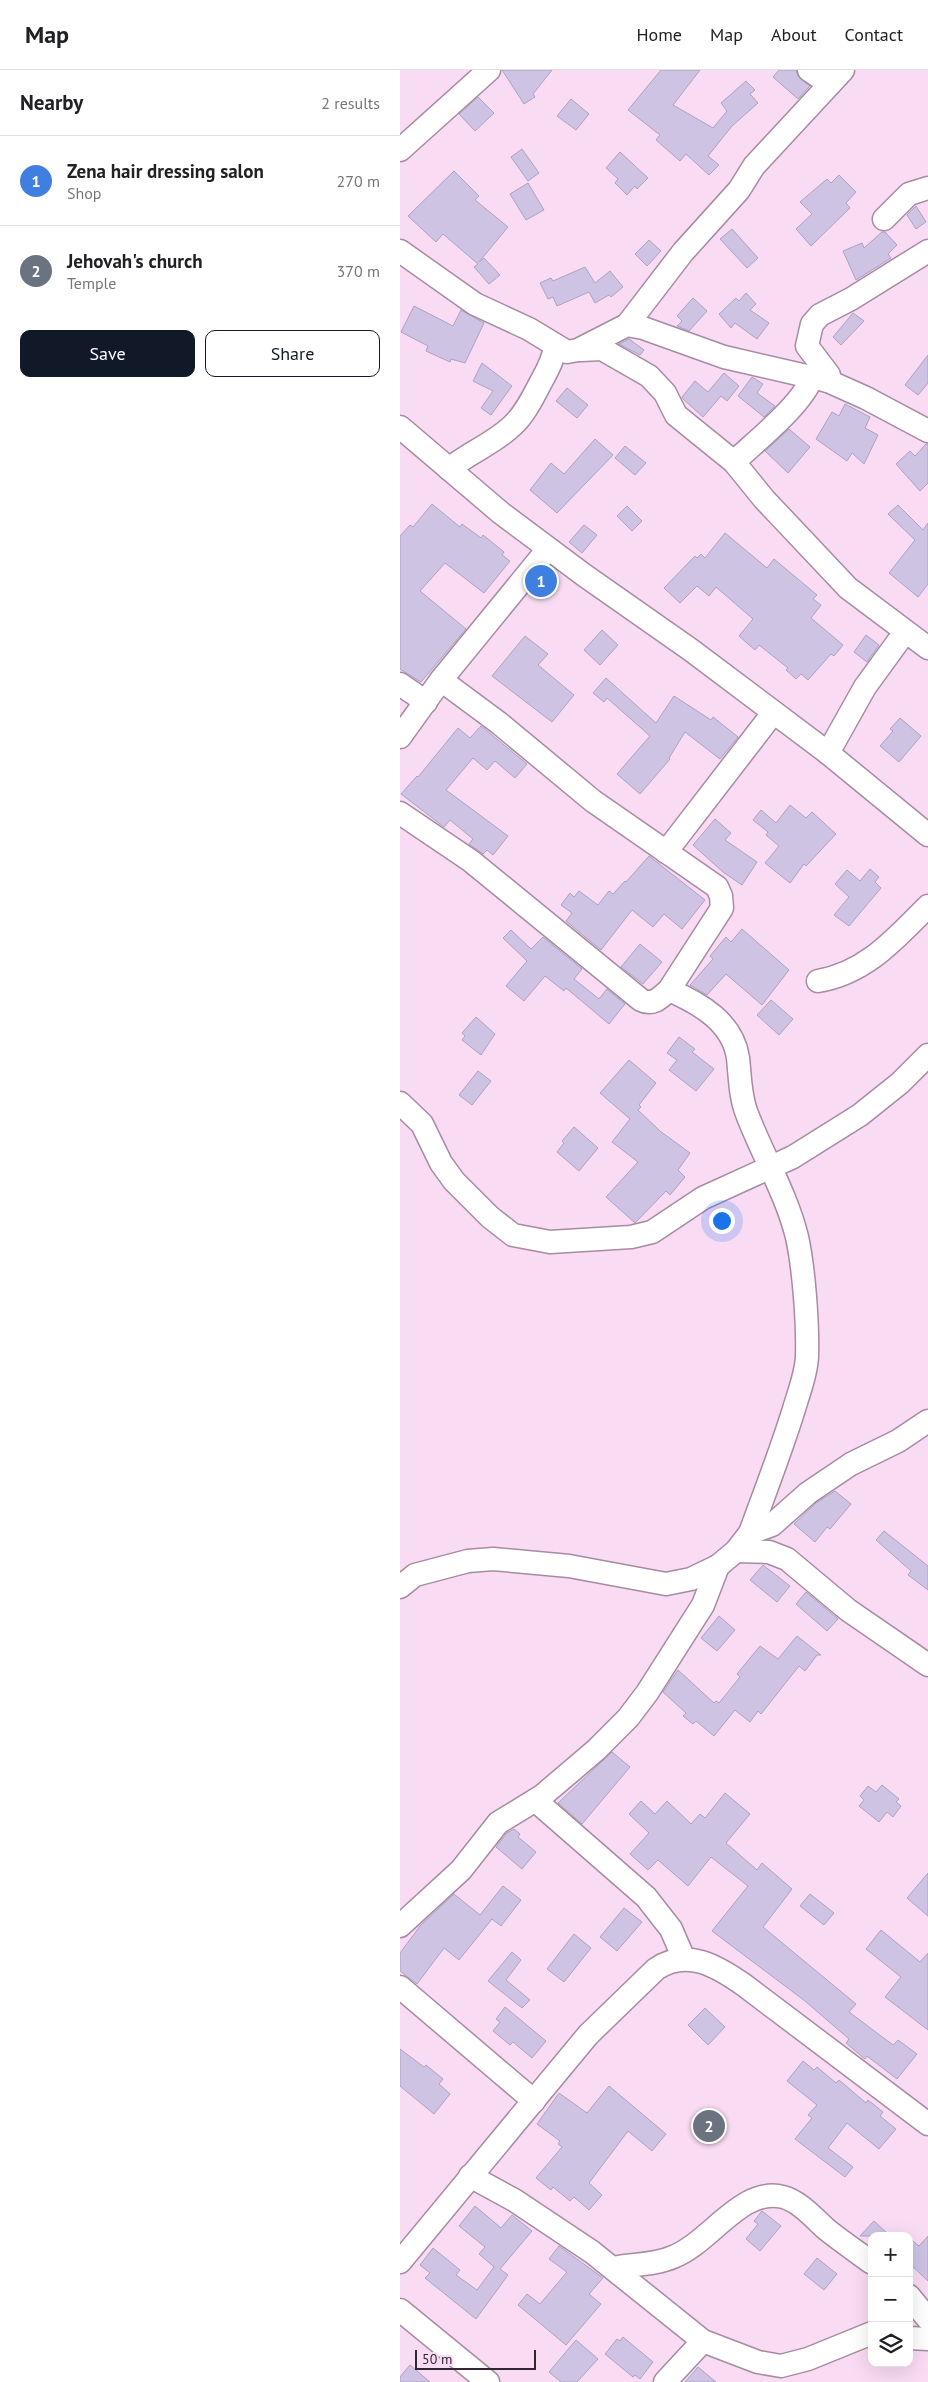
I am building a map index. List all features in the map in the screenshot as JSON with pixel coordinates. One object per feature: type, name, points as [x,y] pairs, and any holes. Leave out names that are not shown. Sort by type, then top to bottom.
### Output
[{"type":"street","points":[[400,150],[489,70]]},
{"type":"street","points":[[578,350],[627,324],[683,252],[739,190],[754,166],[836,77],[809,70]]},
{"type":"street","points":[[884,220],[909,194],[928,188]]},
{"type":"street","points":[[400,251],[475,304],[529,330],[554,346],[567,352],[602,349],[649,376],[665,393],[676,415],[734,462],[764,499],[848,588],[928,648]]},
{"type":"street","points":[[734,462],[809,387],[829,375],[807,346],[812,324],[820,315],[850,299],[928,251]]},
{"type":"street","points":[[627,324],[663,334],[724,357],[820,379],[861,395],[928,431]]},
{"type":"street","points":[[449,469],[465,456],[512,426],[522,414],[540,382],[554,353],[554,346]]},
{"type":"street","points":[[400,427],[548,549],[691,650],[773,714],[828,753],[928,835]]},
{"type":"street","points":[[400,738],[441,680],[548,549]]},
{"type":"street","points":[[828,753],[865,687],[905,632]]},
{"type":"street","points":[[400,813],[471,861],[641,1000],[650,1003],[656,1001],[669,990],[722,908],[717,887],[593,801],[499,723],[441,680]]},
{"type":"street","points":[[400,684],[426,702]]},
{"type":"street","points":[[666,852],[773,714]]},
{"type":"street","points":[[818,981],[852,972],[881,953],[928,906]]},
{"type":"street","points":[[669,990],[703,1006],[714,1015],[727,1033],[738,1055],[746,1113],[770,1166],[797,1238],[807,1358],[783,1444],[743,1542]]},
{"type":"street","points":[[400,1103],[422,1124],[441,1163],[454,1181],[490,1218],[520,1238],[550,1242],[647,1234],[697,1202],[770,1166],[793,1157],[860,1114],[900,1083],[928,1055]]},
{"type":"street","points":[[400,1587],[415,1575],[479,1559],[556,1564],[666,1584],[691,1579],[718,1566],[743,1542],[772,1525],[808,1493],[851,1464],[898,1441],[928,1422]]},
{"type":"street","points":[[743,1542],[787,1559],[848,1610],[928,1665]]},
{"type":"street","points":[[400,1926],[461,1870],[498,1823],[536,1801],[596,1750],[637,1707],[703,1605],[718,1566]]},
{"type":"street","points":[[536,1801],[646,1897],[672,1928],[684,1959]]},
{"type":"street","points":[[400,2262],[588,2035],[656,1969],[665,1963],[684,1959],[702,1961],[727,1973],[928,2124]]},
{"type":"street","points":[[400,1988],[534,2101]]},
{"type":"street","points":[[470,2176],[514,2200],[613,2268],[703,2341],[781,2374],[808,2359],[868,2335]]},
{"type":"street","points":[[613,2268],[659,2262],[674,2257],[694,2246],[750,2200],[764,2196],[784,2197],[802,2208],[868,2260]]},
{"type":"street","points":[[913,2301],[928,2319]]},
{"type":"street","points":[[400,2310],[488,2382]]},
{"type":"street","points":[[913,2338],[928,2339]]},
{"type":"street","points":[[665,2382],[703,2341]]},
{"type":"building","points":[[502,70],[552,70],[533,94],[535,97],[524,104]]},
{"type":"building","points":[[661,70],[700,70],[673,105],[713,128],[727,111],[721,103],[746,81],[755,90],[750,94],[758,103],[732,126],[708,156],[719,165],[709,175],[686,154],[680,161],[656,140],[660,135],[628,110]]},
{"type":"building","points":[[779,70],[796,70],[798,76],[810,86],[798,99],[773,77]]},
{"type":"building","points":[[478,97],[494,113],[475,131],[459,114]]},
{"type":"building","points":[[571,99],[589,114],[576,130],[557,116]]},
{"type":"building","points":[[522,149],[539,173],[528,181],[511,157]]},
{"type":"building","points":[[620,152],[648,178],[637,189],[635,186],[627,195],[615,183],[618,179],[606,168]]},
{"type":"building","points":[[454,171],[479,196],[475,200],[508,227],[479,262],[484,258],[500,275],[489,284],[474,267],[478,264],[443,234],[436,242],[408,216]]},
{"type":"building","points":[[839,175],[856,192],[846,203],[850,208],[811,246],[796,229],[812,214],[800,202],[827,179],[831,183]]},
{"type":"building","points":[[528,183],[544,210],[526,220],[510,194]]},
{"type":"building","points":[[916,206],[926,222],[916,229],[907,215]]},
{"type":"building","points":[[732,229],[758,258],[747,268],[720,239]]},
{"type":"building","points":[[882,232],[885,232],[897,245],[888,254],[891,258],[856,280],[843,251],[862,243],[864,248]]},
{"type":"building","points":[[649,240],[661,251],[647,266],[635,254]]},
{"type":"building","points":[[585,267],[595,283],[610,271],[623,287],[611,297],[609,295],[595,303],[589,292],[557,306],[553,297],[548,299],[540,283],[551,278],[553,281]]},
{"type":"building","points":[[746,293],[756,304],[750,310],[769,323],[757,339],[735,323],[731,328],[719,314],[736,298],[739,301]]},
{"type":"building","points":[[693,298],[707,311],[689,331],[677,326],[682,321],[677,316]]},
{"type":"building","points":[[414,306],[453,326],[461,310],[484,323],[465,363],[451,359],[450,362],[426,351],[428,346],[401,332]]},
{"type":"building","points":[[853,313],[864,321],[841,345],[833,337]]},
{"type":"building","points":[[629,339],[644,350],[640,355],[619,344]]},
{"type":"building","points":[[928,355],[928,383],[918,395],[905,385]]},
{"type":"building","points":[[482,363],[512,386],[491,415],[481,408],[493,391],[473,381]]},
{"type":"building","points":[[724,373],[739,386],[727,401],[721,396],[703,417],[682,397],[695,381],[708,392]]},
{"type":"building","points":[[752,377],[763,384],[757,393],[775,406],[764,417],[738,396]]},
{"type":"building","points":[[567,388],[588,405],[577,418],[556,401]]},
{"type":"building","points":[[845,404],[870,417],[865,428],[878,435],[864,464],[852,453],[847,461],[816,439],[832,412],[839,416]]},
{"type":"building","points":[[789,429],[810,447],[788,473],[765,451]]},
{"type":"building","points":[[595,439],[613,455],[557,513],[530,490],[551,463],[564,474]]},
{"type":"building","points":[[928,444],[928,483],[920,491],[896,464],[910,451],[915,456]]},
{"type":"building","points":[[625,446],[646,463],[635,475],[615,458]]},
{"type":"building","points":[[432,504],[460,527],[462,524],[481,538],[483,535],[504,552],[502,555],[510,561],[484,593],[445,563],[420,591],[466,629],[421,682],[400,669],[400,536],[410,525],[413,527]]},
{"type":"building","points":[[898,505],[923,530],[928,523],[928,584],[918,597],[889,573],[915,540],[888,514]]},
{"type":"building","points":[[627,506],[642,521],[632,531],[617,516]]},
{"type":"building","points":[[584,525],[597,535],[582,553],[569,542]]},
{"type":"building","points":[[725,533],[767,568],[774,559],[817,595],[813,599],[821,605],[811,618],[843,645],[834,656],[831,654],[808,680],[801,674],[796,679],[786,670],[788,668],[759,645],[755,650],[739,636],[753,619],[716,587],[709,596],[697,586],[680,603],[664,588],[695,556],[697,558],[701,554],[705,558]]},
{"type":"building","points":[[602,630],[618,645],[600,665],[584,650]]},
{"type":"building","points":[[866,635],[879,645],[867,662],[854,652]]},
{"type":"building","points":[[525,636],[548,654],[538,665],[574,695],[552,722],[492,676]]},
{"type":"building","points":[[606,678],[656,723],[674,696],[711,720],[713,717],[738,737],[720,759],[685,732],[670,759],[640,794],[617,774],[650,736],[607,698],[604,702],[593,693]]},
{"type":"building","points":[[900,718],[921,736],[899,762],[880,746],[893,731],[890,729]]},
{"type":"building","points":[[481,726],[527,764],[515,778],[495,761],[487,770],[473,758],[446,790],[508,836],[493,855],[487,850],[483,854],[469,844],[473,839],[450,820],[444,827],[401,794],[418,777],[458,728],[470,738]]},
{"type":"building","points":[[790,805],[806,818],[812,812],[836,834],[806,866],[804,864],[790,883],[765,863],[779,846],[766,835],[768,832],[753,820],[761,810],[776,823]]},
{"type":"building","points":[[715,819],[731,833],[725,840],[757,862],[742,885],[723,872],[693,845]]},
{"type":"building","points":[[649,856],[705,900],[682,929],[664,914],[653,927],[632,910],[601,950],[566,921],[572,913],[561,905],[570,893],[574,897],[579,891],[598,905],[609,891],[613,894],[626,882]]},
{"type":"building","points":[[870,869],[879,877],[875,882],[881,888],[849,926],[834,915],[849,897],[835,884],[847,870],[860,881]]},
{"type":"building","points":[[742,929],[789,970],[762,1005],[726,974],[707,995],[690,985],[713,959],[710,956],[726,937],[731,942]]},
{"type":"building","points":[[511,930],[531,949],[543,937],[582,969],[574,979],[599,999],[607,989],[625,1004],[609,1024],[566,988],[564,991],[545,976],[524,1001],[506,986],[527,961],[503,938]]},
{"type":"building","points":[[640,944],[662,962],[643,984],[621,967]]},
{"type":"building","points":[[771,1000],[793,1019],[779,1035],[757,1015]]},
{"type":"building","points":[[476,1017],[495,1034],[481,1055],[462,1040],[465,1036],[462,1033]]},
{"type":"building","points":[[679,1037],[695,1049],[692,1052],[714,1069],[696,1091],[669,1070],[677,1060],[667,1053]]},
{"type":"building","points":[[629,1060],[656,1083],[639,1105],[641,1107],[638,1110],[660,1131],[690,1153],[678,1170],[685,1177],[670,1195],[666,1191],[635,1223],[606,1197],[638,1162],[612,1142],[630,1119],[600,1093]]},
{"type":"building","points":[[478,1071],[491,1081],[472,1105],[459,1095]]},
{"type":"building","points":[[574,1127],[598,1148],[579,1171],[557,1152],[564,1143],[562,1141]]},
{"type":"building","points":[[835,1491],[851,1504],[830,1529],[827,1527],[815,1542],[794,1524],[816,1503]]},
{"type":"building","points":[[884,1531],[928,1566],[928,1590],[908,1575],[911,1571],[876,1540]]},
{"type":"building","points":[[763,1565],[790,1586],[777,1602],[750,1580]]},
{"type":"building","points":[[806,1592],[838,1619],[827,1631],[796,1604]]},
{"type":"building","points":[[719,1616],[735,1630],[717,1651],[701,1638]]},
{"type":"building","points":[[797,1636],[821,1655],[817,1655],[805,1671],[799,1666],[761,1714],[758,1711],[750,1722],[735,1710],[714,1736],[696,1721],[693,1724],[683,1716],[686,1713],[663,1692],[678,1670],[714,1703],[716,1701],[719,1703],[740,1677],[737,1674],[760,1646],[778,1659]]},
{"type":"building","points":[[612,1752],[630,1767],[582,1824],[558,1803]]},
{"type":"building","points":[[882,1785],[899,1799],[896,1802],[901,1806],[893,1817],[887,1812],[879,1822],[859,1806],[864,1800],[860,1796],[868,1786],[876,1792]]},
{"type":"building","points":[[725,1793],[750,1814],[726,1843],[757,1870],[762,1863],[792,1889],[763,1927],[856,2004],[849,2012],[893,2045],[898,2040],[917,2054],[897,2079],[867,2056],[865,2059],[846,2043],[849,2039],[805,2001],[712,1931],[748,1886],[711,1857],[688,1886],[658,1860],[648,1870],[630,1854],[649,1833],[629,1814],[641,1801],[655,1814],[667,1801],[691,1824],[700,1814],[705,1818]]},
{"type":"building","points":[[514,1829],[520,1834],[518,1837],[536,1852],[522,1869],[496,1847],[507,1833]]},
{"type":"building","points":[[928,1873],[928,1916],[907,1898]]},
{"type":"building","points":[[503,1886],[521,1900],[501,1926],[492,1919],[459,1960],[444,1948],[417,1984],[400,1971],[400,1953],[420,1926],[454,1894],[480,1915]]},
{"type":"building","points":[[810,1894],[834,1913],[824,1925],[800,1906]]},
{"type":"building","points":[[624,1908],[642,1922],[617,1951],[600,1937]]},
{"type":"building","points":[[881,1930],[920,1962],[928,1953],[928,2030],[885,1997],[901,1977],[866,1949]]},
{"type":"building","points":[[574,1934],[591,1948],[564,1982],[547,1969]]},
{"type":"building","points":[[512,1952],[521,1960],[506,1980],[530,2000],[522,2008],[488,1981]]},
{"type":"building","points":[[505,2007],[546,2041],[532,2058],[513,2042],[510,2045],[493,2031],[500,2022],[496,2019]]},
{"type":"building","points":[[705,2008],[725,2027],[708,2045],[688,2025]]},
{"type":"building","points":[[400,2049],[424,2067],[426,2065],[443,2079],[439,2084],[450,2094],[434,2114],[400,2086]]},
{"type":"building","points":[[803,2061],[814,2070],[817,2067],[836,2083],[839,2080],[866,2103],[868,2100],[883,2112],[880,2116],[896,2129],[879,2149],[847,2123],[828,2148],[853,2167],[845,2177],[795,2139],[812,2118],[808,2115],[817,2105],[787,2081]]},
{"type":"building","points":[[609,2086],[666,2134],[652,2151],[628,2131],[589,2183],[602,2195],[589,2210],[574,2197],[570,2201],[553,2187],[551,2190],[536,2178],[562,2147],[558,2144],[560,2141],[537,2124],[559,2093],[587,2113]]},
{"type":"building","points":[[475,2206],[501,2228],[512,2215],[532,2231],[500,2269],[508,2275],[476,2319],[425,2278],[430,2273],[420,2265],[433,2248],[460,2270],[456,2275],[477,2290],[494,2267],[479,2254],[485,2247],[459,2226]]},
{"type":"building","points":[[762,2211],[781,2226],[760,2251],[746,2239],[758,2224],[754,2221]]},
{"type":"building","points":[[874,2221],[886,2232],[868,2232],[868,2236],[860,2236]]},
{"type":"building","points":[[928,2236],[928,2281],[913,2267],[913,2241],[919,2246]]},
{"type":"building","points":[[559,2246],[603,2278],[589,2294],[601,2304],[566,2345],[518,2305],[527,2294],[540,2304],[567,2272],[549,2259]]},
{"type":"building","points":[[817,2258],[837,2274],[824,2290],[804,2274]]},
{"type":"building","points":[[623,2337],[653,2362],[640,2379],[635,2375],[633,2377],[605,2354],[617,2339],[620,2341]]},
{"type":"building","points":[[576,2340],[598,2359],[577,2382],[561,2382],[549,2372]]},
{"type":"building","points":[[410,2365],[430,2382],[400,2382],[400,2377]]},
{"type":"building","points":[[698,2367],[716,2382],[685,2382]]},
{"type":"place","name":"Zena hair dressing salon","points":[[541,581]]},
{"type":"place","name":"Jehovah's church","points":[[709,2126]]}]
